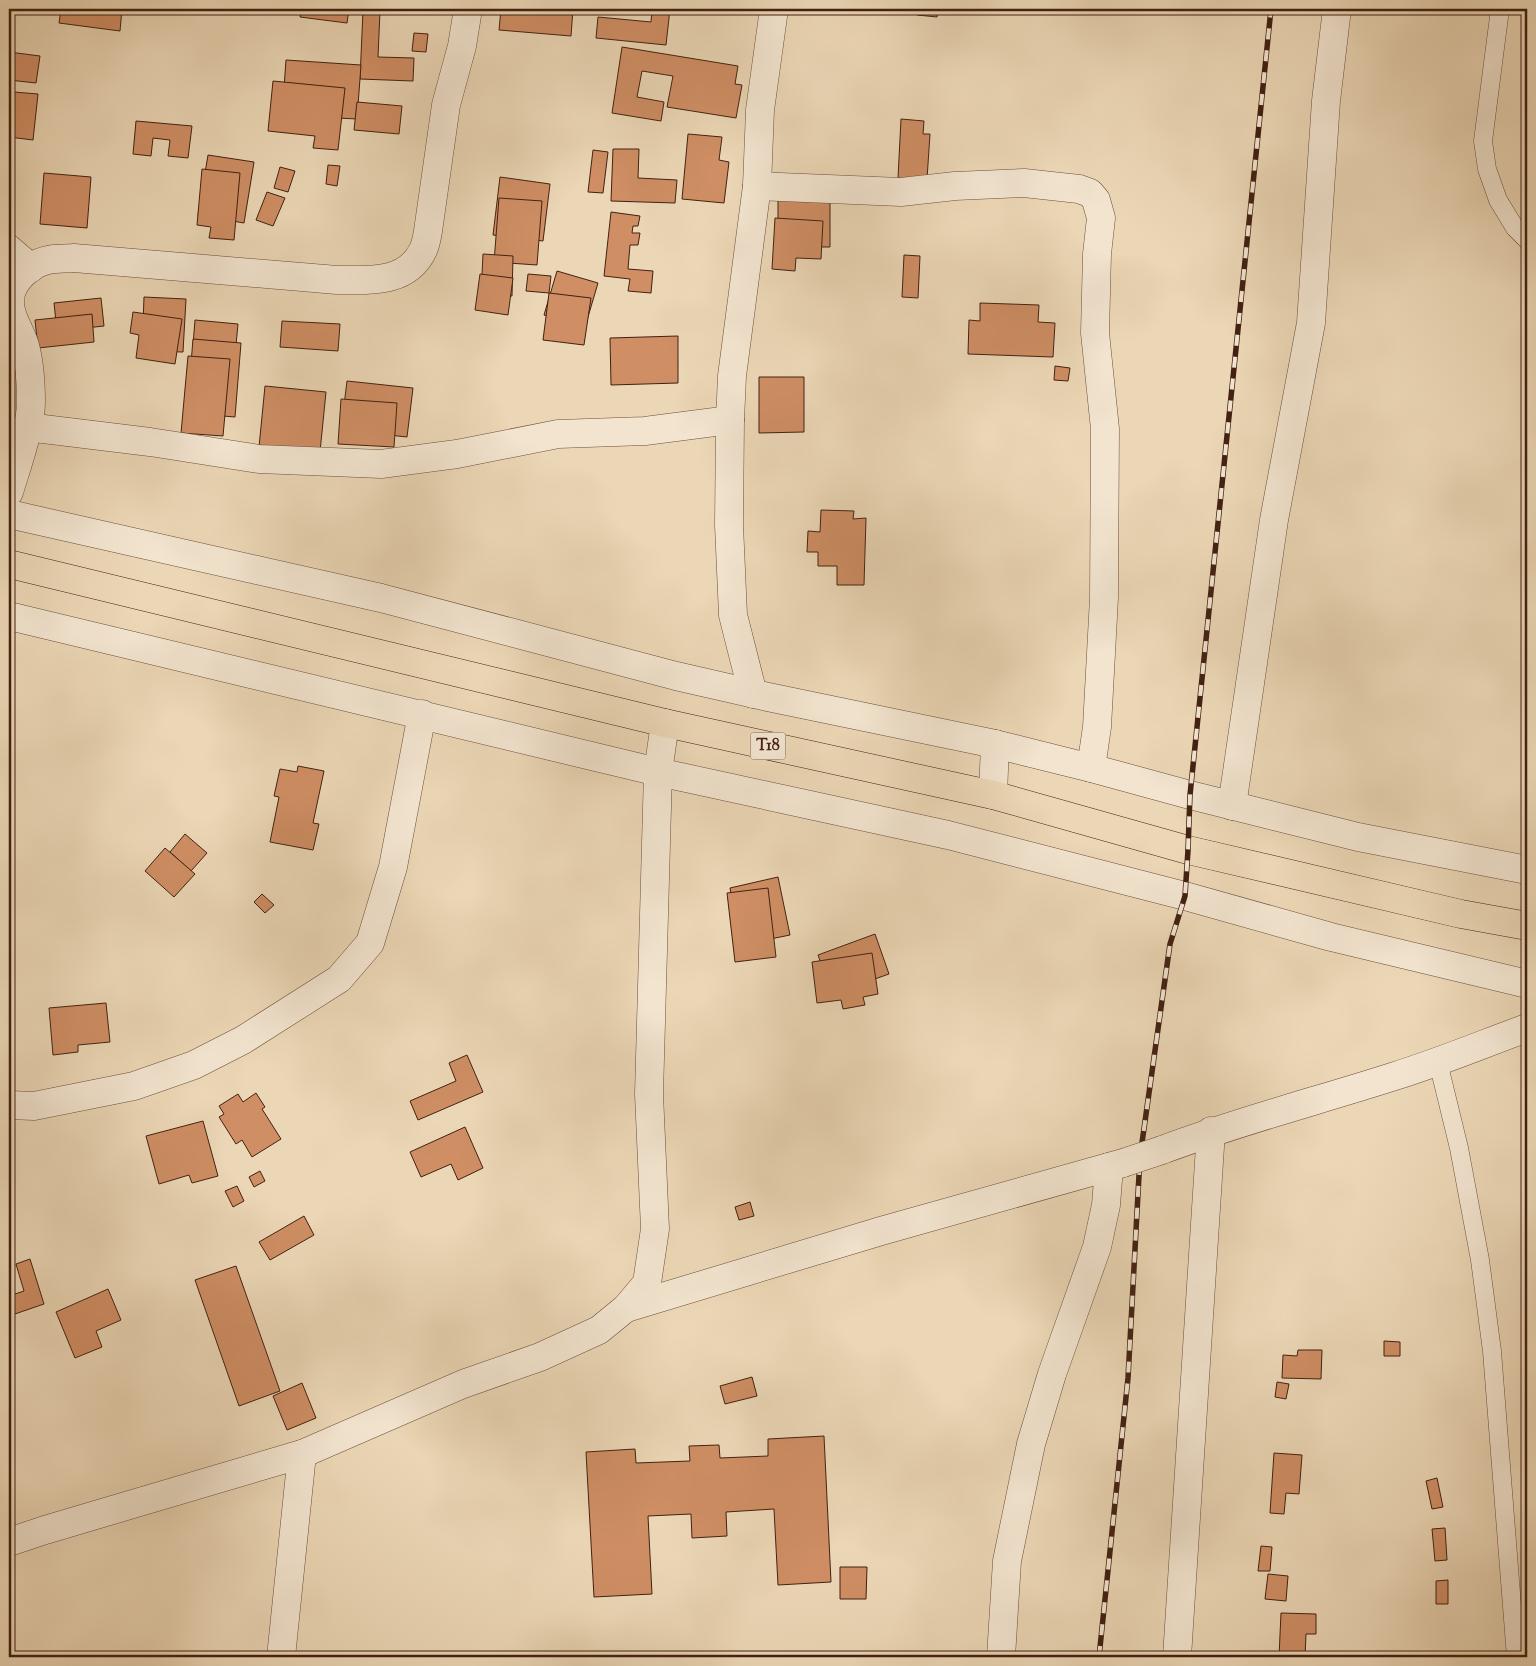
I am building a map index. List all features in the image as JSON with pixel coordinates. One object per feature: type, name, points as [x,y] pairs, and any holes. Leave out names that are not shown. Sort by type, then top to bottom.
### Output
[{"type":"main road","name":"T18","points":[[9,564],[664,724],[993,795],[1188,850],[1461,914],[1527,926]]},
{"type":"street","points":[[9,492],[27,427],[31,405],[25,345],[13,318],[10,302],[11,291],[18,278],[31,268],[47,260],[74,258],[337,280],[381,280],[398,275],[411,266],[423,250],[428,231],[446,105],[462,46],[468,9]]},
{"type":"street","points":[[753,694],[733,616],[729,525],[730,420],[732,376],[757,186],[760,110],[774,9]]},
{"type":"street","points":[[1232,806],[1274,520],[1311,323],[1326,101],[1337,9]]},
{"type":"street","points":[[757,186],[901,192],[956,186],[1024,183],[1079,189],[1090,193],[1096,200],[1101,218],[1097,254],[1095,333],[1106,429],[1104,598],[1097,727],[1091,768]]},
{"type":"street","points":[[9,249],[31,268]]},
{"type":"street","points":[[27,427],[150,442],[259,459],[382,464],[457,454],[558,434],[645,431],[730,420]]},
{"type":"street","points":[[9,514],[381,598],[676,676],[753,694],[995,744],[1232,806],[1358,836],[1527,870]]},
{"type":"street","points":[[9,616],[658,772],[948,835],[1184,896],[1331,937],[1527,984]]},
{"type":"street","points":[[9,1105],[34,1106],[134,1086],[194,1065],[243,1040],[339,979],[370,943],[392,868],[422,714]]},
{"type":"street","points":[[9,1542],[302,1454],[463,1384],[540,1357],[599,1330],[626,1308],[647,1283],[655,1229],[649,1094],[658,772],[664,724]]},
{"type":"street","points":[[993,795],[995,744]]},
{"type":"street","points":[[626,1308],[881,1231],[1116,1165],[1211,1131],[1326,1098],[1438,1062],[1527,1028]]},
{"type":"street","points":[[1176,1657],[1211,1131]]},
{"type":"street","points":[[1001,1657],[1007,1561],[1031,1444],[1062,1346],[1097,1247],[1116,1165]]},
{"type":"street","points":[[282,1657],[302,1454]]},
{"type":"lane","points":[[1500,9],[1483,141],[1487,169],[1498,200],[1515,228],[1527,240]]},
{"type":"lane","points":[[1438,1062],[1459,1148],[1476,1242],[1492,1351],[1516,1657]]},
{"type":"building","points":[[61,9],[122,9],[120,31],[59,23]]},
{"type":"building","points":[[301,9],[349,9],[347,23],[300,17]]},
{"type":"building","points":[[501,9],[573,9],[571,36],[499,30]]},
{"type":"building","points":[[652,9],[670,9],[666,45],[596,38],[598,17],[651,22]]},
{"type":"building","points":[[918,9],[938,9],[937,17],[917,15]]},
{"type":"building","points":[[363,10],[380,11],[378,57],[414,58],[413,81],[360,79]]},
{"type":"building","points":[[414,33],[428,34],[426,52],[412,51]]},
{"type":"building","points":[[622,47],[738,66],[735,84],[742,85],[736,118],[667,107],[673,76],[642,71],[637,97],[664,102],[661,121],[612,113]]},
{"type":"building","points":[[9,52],[40,56],[36,83],[9,80]]},
{"type":"building","points":[[286,60],[361,65],[357,119],[282,115]]},
{"type":"building","points":[[273,81],[345,88],[338,150],[313,148],[315,136],[268,131]]},
{"type":"building","points":[[14,92],[38,94],[33,140],[9,137],[9,109],[12,110]]},
{"type":"building","points":[[357,102],[402,106],[399,134],[354,130]]},
{"type":"building","points":[[901,119],[924,121],[923,134],[930,134],[927,179],[898,178]]},
{"type":"building","points":[[136,121],[192,126],[188,158],[168,156],[170,140],[153,138],[151,156],[133,154]]},
{"type":"building","points":[[688,134],[722,137],[719,160],[729,162],[724,203],[682,199]]},
{"type":"building","points":[[613,149],[639,149],[638,178],[677,180],[675,203],[611,201]]},
{"type":"building","points":[[593,150],[608,152],[603,193],[588,192]]},
{"type":"building","points":[[208,155],[254,162],[244,223],[198,215]]},
{"type":"building","points":[[328,165],[340,166],[337,186],[326,184]]},
{"type":"building","points":[[280,167],[295,171],[288,192],[274,188]]},
{"type":"building","points":[[9,168],[14,168],[14,211],[9,211]]},
{"type":"building","points":[[202,169],[240,173],[234,240],[209,238],[211,227],[197,225]]},
{"type":"building","points":[[44,173],[91,177],[87,228],[40,224]]},
{"type":"building","points":[[500,177],[550,184],[543,241],[493,235]]},
{"type":"building","points":[[267,192],[285,198],[273,226],[256,220]]},
{"type":"building","points":[[499,198],[542,201],[537,265],[494,262]]},
{"type":"building","points":[[778,200],[830,201],[830,247],[778,247]]},
{"type":"building","points":[[611,212],[640,216],[638,226],[633,226],[632,233],[640,233],[638,245],[630,245],[628,269],[653,271],[651,293],[628,291],[630,279],[604,276]]},
{"type":"building","points":[[775,218],[823,221],[821,259],[796,258],[795,271],[772,269]]},
{"type":"building","points":[[483,254],[513,256],[512,296],[481,295]]},
{"type":"building","points":[[904,255],[920,256],[918,298],[902,297]]},
{"type":"building","points":[[557,271],[598,283],[585,327],[544,315]]},
{"type":"building","points":[[480,274],[513,278],[508,315],[475,310]]},
{"type":"building","points":[[528,274],[551,276],[549,293],[526,291]]},
{"type":"building","points":[[549,293],[591,298],[584,345],[543,340]]},
{"type":"building","points":[[144,297],[186,299],[183,352],[142,351]]},
{"type":"building","points":[[101,298],[104,326],[57,331],[54,303]]},
{"type":"building","points":[[980,303],[1039,305],[1038,322],[1055,323],[1053,357],[968,354],[969,320],[980,321]]},
{"type":"building","points":[[133,312],[182,319],[175,364],[136,358],[139,335],[130,333]]},
{"type":"building","points":[[92,314],[94,342],[38,348],[35,320]]},
{"type":"building","points":[[195,320],[238,324],[235,355],[206,352],[206,346],[193,345]]},
{"type":"building","points":[[282,321],[340,324],[338,351],[280,347]]},
{"type":"building","points":[[678,336],[678,383],[611,385],[610,338]]},
{"type":"building","points":[[193,339],[241,343],[235,417],[187,413]]},
{"type":"building","points":[[188,356],[230,359],[223,436],[181,433]]},
{"type":"building","points":[[1055,366],[1070,368],[1068,381],[1054,380]]},
{"type":"building","points":[[759,377],[804,377],[804,432],[759,433]]},
{"type":"building","points":[[9,380],[11,380],[9,400]]},
{"type":"building","points":[[347,381],[413,388],[407,437],[341,430]]},
{"type":"building","points":[[265,386],[326,392],[320,452],[259,447]]},
{"type":"building","points":[[341,399],[397,403],[394,447],[338,444]]},
{"type":"building","points":[[821,510],[854,511],[853,519],[866,518],[864,585],[837,585],[837,566],[818,566],[818,552],[807,552],[808,531],[820,532]]},
{"type":"building","points":[[298,766],[324,771],[313,823],[319,824],[313,850],[270,842],[279,797],[274,796],[280,769],[297,772]]},
{"type":"building","points":[[185,834],[207,853],[191,871],[170,852]]},
{"type":"building","points":[[165,848],[195,874],[174,897],[145,871]]},
{"type":"building","points":[[778,877],[790,935],[741,945],[730,888]]},
{"type":"building","points":[[768,888],[776,957],[735,962],[727,893]]},
{"type":"building","points":[[262,894],[274,905],[265,913],[254,902]]},
{"type":"building","points":[[875,934],[889,974],[832,994],[818,955]]},
{"type":"building","points":[[872,953],[878,994],[863,997],[865,1005],[843,1009],[841,1000],[817,1003],[812,962]]},
{"type":"building","points":[[106,1003],[110,1042],[78,1045],[78,1052],[53,1055],[49,1008]]},
{"type":"building","points":[[467,1055],[483,1092],[418,1120],[410,1101],[456,1081],[449,1063]]},
{"type":"building","points":[[256,1093],[265,1107],[262,1109],[281,1139],[252,1157],[242,1140],[236,1144],[219,1117],[224,1114],[219,1106],[238,1094],[243,1102]]},
{"type":"building","points":[[203,1121],[218,1176],[192,1183],[189,1175],[159,1184],[146,1136]]},
{"type":"building","points":[[465,1127],[483,1168],[458,1180],[451,1164],[421,1177],[410,1152]]},
{"type":"building","points":[[260,1171],[265,1181],[254,1187],[249,1177]]},
{"type":"building","points":[[237,1186],[244,1201],[233,1207],[225,1191]]},
{"type":"building","points":[[750,1202],[754,1216],[739,1220],[735,1207]]},
{"type":"building","points":[[304,1216],[314,1235],[270,1260],[259,1242]]},
{"type":"building","points":[[30,1259],[44,1304],[9,1316],[9,1296],[24,1291],[16,1264]]},
{"type":"building","points":[[236,1266],[280,1391],[239,1406],[195,1280]]},
{"type":"building","points":[[108,1289],[121,1320],[96,1331],[102,1347],[75,1358],[56,1312]]},
{"type":"building","points":[[1384,1341],[1400,1342],[1400,1356],[1384,1356]]},
{"type":"building","points":[[1298,1350],[1322,1350],[1321,1379],[1282,1378],[1283,1355],[1297,1356]]},
{"type":"building","points":[[752,1377],[757,1396],[725,1404],[720,1386]]},
{"type":"building","points":[[1277,1382],[1289,1384],[1286,1399],[1275,1397]]},
{"type":"building","points":[[302,1383],[316,1418],[287,1430],[273,1396]]},
{"type":"building","points":[[824,1436],[831,1582],[778,1585],[774,1509],[726,1512],[727,1536],[692,1538],[691,1514],[648,1516],[652,1594],[594,1597],[586,1452],[635,1449],[636,1463],[690,1461],[689,1446],[719,1445],[720,1458],[768,1456],[768,1439]]},
{"type":"building","points":[[1274,1453],[1302,1455],[1299,1494],[1286,1493],[1284,1514],[1270,1513]]},
{"type":"building","points":[[1437,1478],[1443,1507],[1432,1509],[1426,1481]]},
{"type":"building","points":[[1445,1528],[1447,1560],[1435,1561],[1432,1529]]},
{"type":"building","points":[[1261,1546],[1272,1547],[1270,1571],[1258,1571]]},
{"type":"building","points":[[840,1567],[867,1567],[866,1599],[840,1599]]},
{"type":"building","points":[[1268,1574],[1288,1576],[1286,1601],[1265,1599]]},
{"type":"building","points":[[1448,1580],[1448,1604],[1436,1604],[1436,1581]]},
{"type":"building","points":[[1281,1613],[1316,1614],[1316,1634],[1306,1634],[1305,1657],[1279,1657]]},
{"type":"railway","points":[[1099,1657],[1128,1378],[1140,1157],[1170,944],[1185,896],[1190,795],[1271,9]]}]
